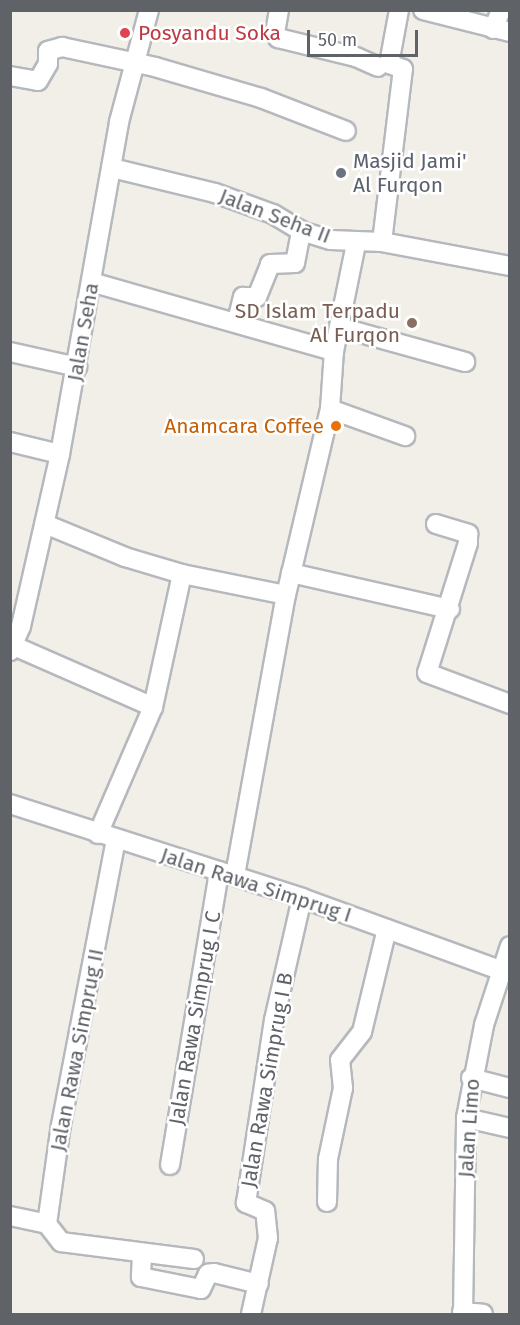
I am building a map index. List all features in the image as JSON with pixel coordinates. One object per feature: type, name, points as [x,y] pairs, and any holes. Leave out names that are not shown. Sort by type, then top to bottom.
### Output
[{"type":"street","name":"Jalan Seha","points":[[12,648],[19,600],[45,524],[60,454],[112,168],[133,63],[148,10]]},
{"type":"street","points":[[279,10],[275,33],[278,38],[356,57],[378,67]]},
{"type":"street","points":[[382,242],[403,69],[389,64],[399,10]]},
{"type":"street","points":[[423,10],[501,30],[501,10]]},
{"type":"street","points":[[10,76],[38,81],[48,64],[48,51],[55,47],[133,63],[261,98],[346,131]]},
{"type":"street","name":"Jalan Seha II","points":[[112,168],[215,193],[267,212],[302,231],[356,244],[382,242],[510,266]]},
{"type":"street","points":[[237,321],[243,297],[257,297],[270,264],[295,263],[302,231]]},
{"type":"street","name":"Jalan Rawa Simprug I C","points":[[170,1165],[227,873],[286,595],[330,409],[334,351],[356,244]]},
{"type":"street","points":[[92,282],[237,321],[334,351]]},
{"type":"street","points":[[339,327],[465,362]]},
{"type":"street","points":[[10,352],[77,367]]},
{"type":"street","points":[[330,409],[405,436]]},
{"type":"street","points":[[10,442],[60,454]]},
{"type":"street","points":[[45,524],[125,557],[182,574],[286,595]]},
{"type":"street","points":[[436,524],[468,534],[450,609],[427,674],[510,704]]},
{"type":"street","points":[[291,573],[450,609]]},
{"type":"street","points":[[98,834],[153,707],[182,574]]},
{"type":"street","points":[[12,648],[153,707]]},
{"type":"street","name":"Jalan Rawa Simprug I","points":[[11,809],[227,873],[500,970]]},
{"type":"street","name":"Jalan Rawa Simprug II","points":[[46,1224],[61,1125],[117,840]]},
{"type":"street","name":"Jalan Rawa Simprug I B","points":[[259,1284],[268,1238],[266,1211],[246,1203],[274,1020],[302,898]]},
{"type":"street","points":[[327,1202],[328,1159],[343,1081],[340,1060],[362,1032],[387,929]]},
{"type":"street","name":"Jalan Limo","points":[[463,1313],[466,1118],[471,1078],[500,970],[510,946]]},
{"type":"street","points":[[471,1078],[510,1088]]},
{"type":"street","points":[[466,1118],[510,1128]]},
{"type":"street","points":[[10,1216],[46,1224],[60,1242],[142,1255],[194,1259]]},
{"type":"street","points":[[142,1255],[141,1277],[201,1289],[208,1274],[214,1273],[259,1284],[251,1314]]},
{"type":"street","points":[[463,1313],[483,1314]]},
{"type":"place","name":"Posyandu Soka","points":[[125,33]]},
{"type":"place","name":"Masjid Jami' Al Furqon","points":[[341,173]]},
{"type":"place","name":"SD Islam Terpadu Al Furqon","points":[[412,323]]},
{"type":"place","name":"Anamcara Coffee","points":[[336,426]]}]
